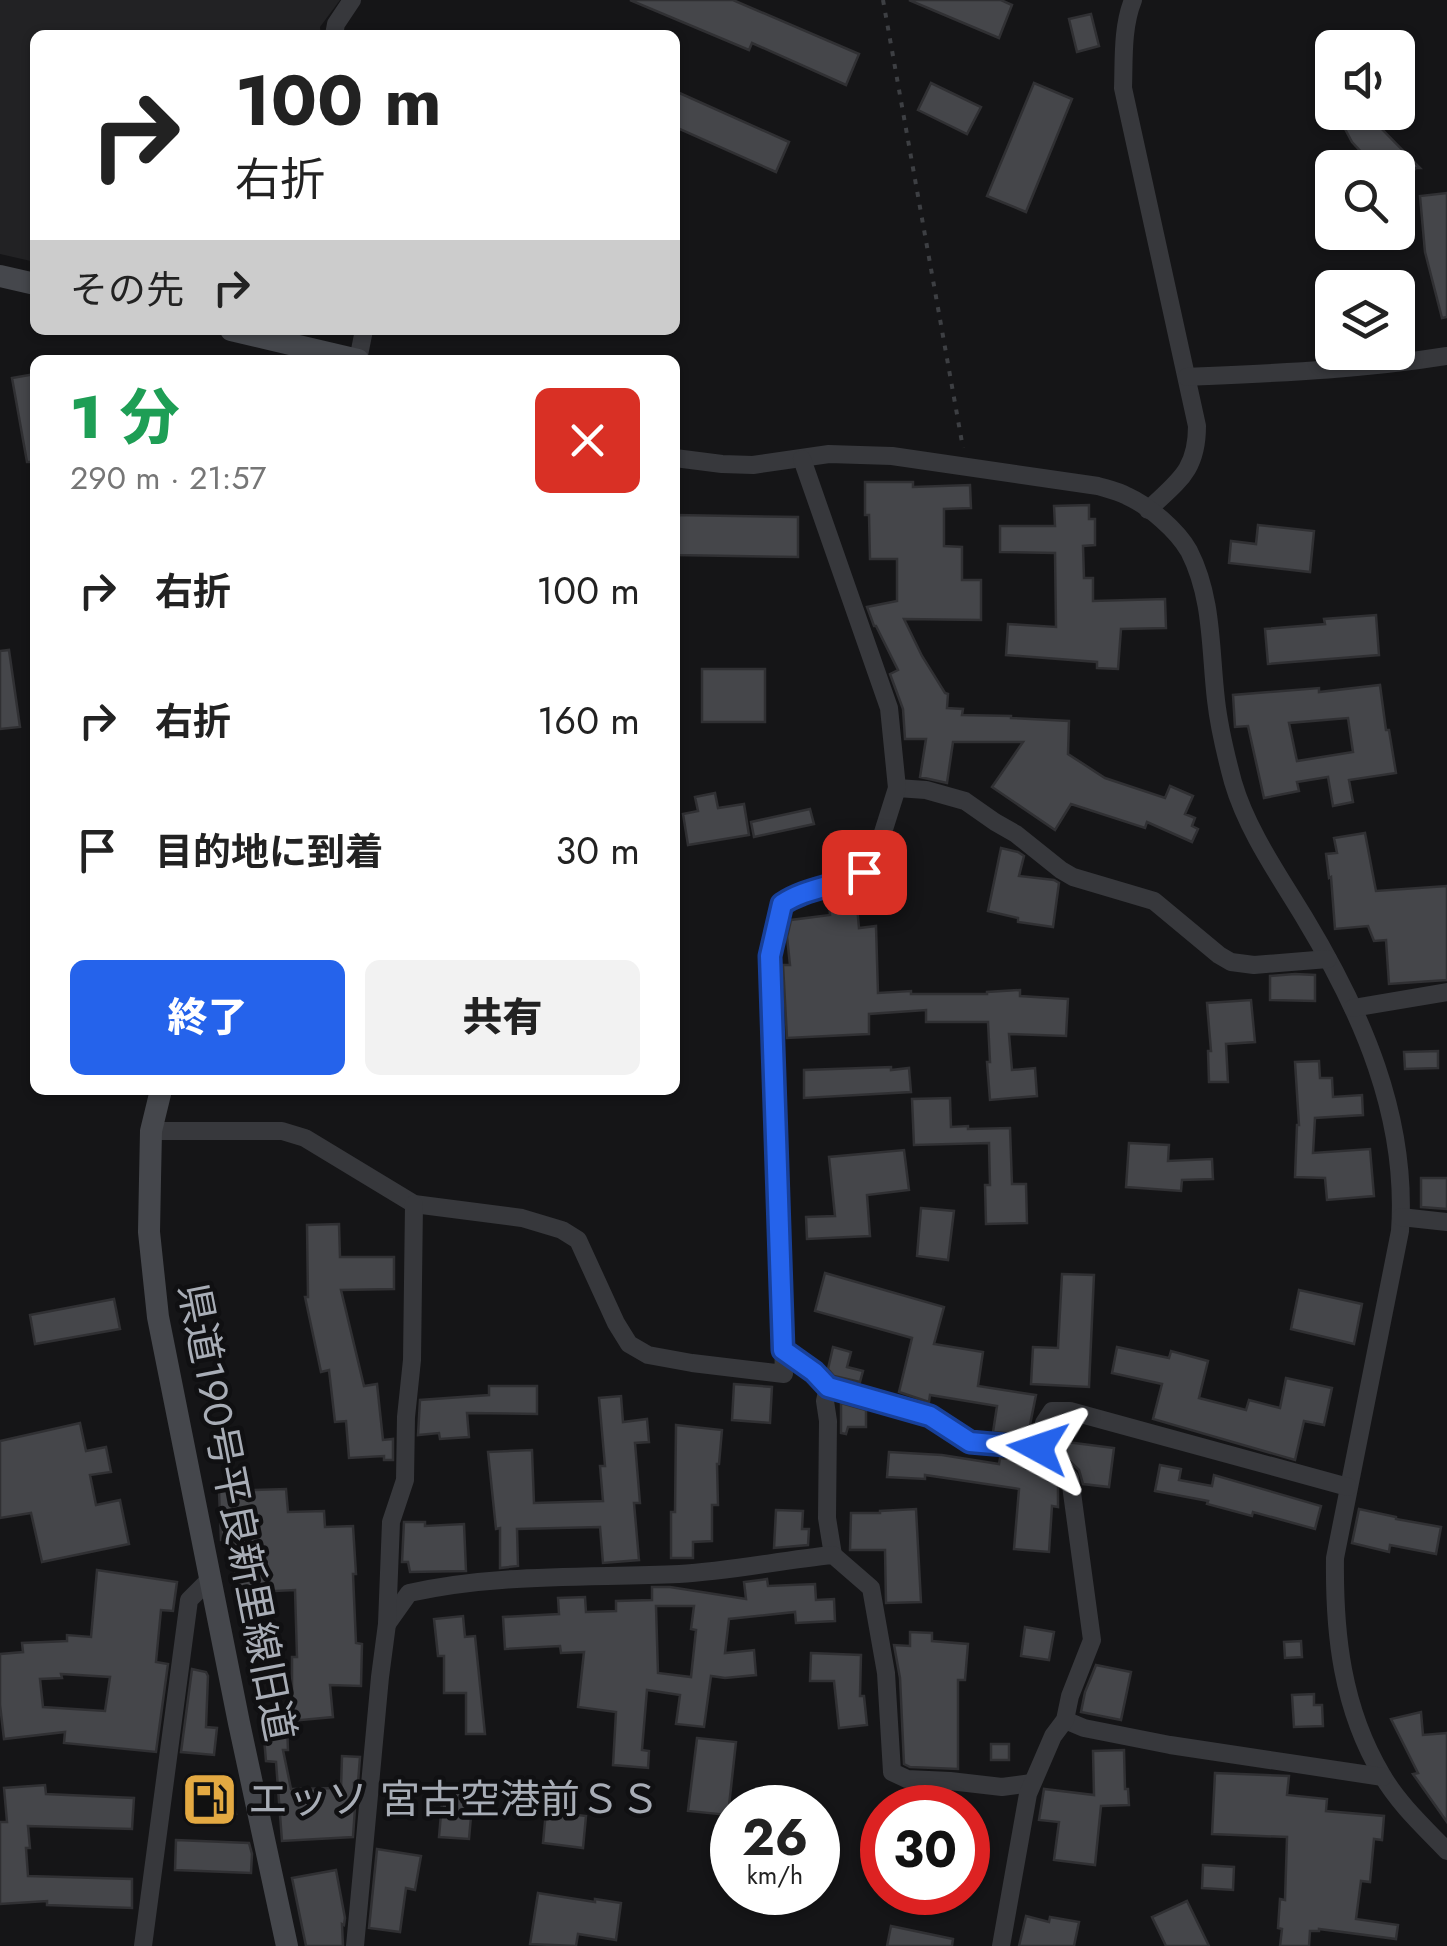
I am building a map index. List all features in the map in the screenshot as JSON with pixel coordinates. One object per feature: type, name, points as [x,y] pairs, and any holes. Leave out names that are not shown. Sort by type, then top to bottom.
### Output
[{"type":"street","points":[[335,30],[352,0]]},
{"type":"street","points":[[1134,0],[1124,49],[1123,88],[1197,426],[1197,446],[1190,467],[1148,510]]},
{"type":"street","points":[[0,276],[30,283]]},
{"type":"street","points":[[252,335],[337,355]]},
{"type":"street","points":[[1187,377],[1298,372],[1447,356]]},
{"type":"street","points":[[680,459],[753,465],[829,454],[892,456],[1098,486],[1128,496],[1169,527],[1187,548],[1206,598],[1216,703],[1240,803],[1354,1008],[1374,1058],[1394,1129],[1400,1164],[1401,1217],[1335,1558],[1334,1610],[1340,1664],[1356,1724],[1382,1777],[1447,1851]]},
{"type":"street","points":[[151,1131],[282,1132],[305,1138],[414,1204],[522,1218],[562,1230],[578,1240],[629,1344],[648,1354],[692,1363],[784,1374],[770,956],[782,904],[793,896],[847,882],[864,872],[878,845],[897,788],[889,708],[802,459]]},
{"type":"street","points":[[897,788],[926,790],[966,801],[1073,877],[1154,901],[1231,962],[1254,965],[1328,959]]},
{"type":"street","points":[[1354,1008],[1447,992]]},
{"type":"street","name":"県道190号平良新里線旧道","points":[[160,1095],[151,1131],[152,1274],[286,1946]]},
{"type":"street","points":[[354,1946],[387,1624],[392,1522],[406,1480],[414,1204]]},
{"type":"street","points":[[1401,1217],[1447,1222]]},
{"type":"street","points":[[783,1350],[828,1387],[930,1416],[970,1442],[1038,1448],[1070,1478],[1092,1640],[1065,1720],[1053,1736],[1028,1794],[1001,1946]]},
{"type":"street","points":[[828,1387],[827,1518],[834,1555],[870,1588],[886,1673],[892,1772],[907,1779],[1002,1788],[1032,1783]]},
{"type":"street","points":[[1038,1448],[1044,1423],[1052,1411],[1070,1411],[1348,1487]]},
{"type":"street","points":[[387,1624],[409,1593],[450,1584],[588,1575],[682,1574],[834,1555]]},
{"type":"street","points":[[143,1946],[189,1600],[210,1579]]},
{"type":"street","points":[[1065,1720],[1084,1728],[1170,1745],[1382,1777]]},
{"type":"path","points":[[883,0],[966,465]]},
{"type":"shaded area","points":[[0,0],[340,0],[320,30],[30,30],[30,261],[0,254]]},
{"type":"building","points":[[630,0],[733,0],[859,54],[846,85],[752,43],[749,50]]},
{"type":"building","points":[[909,0],[1001,0],[1012,5],[999,38]]},
{"type":"building","points":[[1091,14],[1099,46],[1077,52],[1069,19]]},
{"type":"building","points":[[931,83],[981,107],[967,134],[918,110]]},
{"type":"building","points":[[1034,83],[1072,99],[1026,212],[987,196]]},
{"type":"building","points":[[680,93],[789,142],[776,172],[680,129]]},
{"type":"building","points":[[1346,130],[1383,130],[1402,150],[1359,150]]},
{"type":"building","points":[[1447,193],[1447,317],[1442,318],[1425,252],[1420,196]]},
{"type":"building","points":[[30,375],[30,462],[27,462],[12,378]]},
{"type":"building","points":[[865,482],[913,482],[913,487],[970,485],[971,508],[944,509],[944,546],[962,547],[962,580],[981,580],[981,620],[904,619],[922,656],[948,694],[947,708],[963,709],[962,715],[1069,721],[1068,754],[1105,778],[1165,798],[1170,786],[1193,796],[1185,814],[1195,818],[1192,826],[1198,829],[1192,842],[1147,822],[1145,828],[1071,804],[1055,830],[992,787],[1023,742],[953,742],[947,783],[920,777],[926,739],[905,739],[903,709],[890,674],[898,670],[867,607],[897,601],[897,559],[870,559]]},
{"type":"building","points":[[1089,505],[1089,519],[1095,519],[1095,545],[1083,546],[1084,578],[1093,578],[1093,601],[1165,599],[1166,628],[1121,629],[1118,669],[1097,668],[1097,662],[1006,655],[1008,624],[1056,627],[1055,553],[1000,552],[1000,526],[1055,526],[1054,506]]},
{"type":"building","points":[[680,515],[798,517],[798,557],[680,555]]},
{"type":"building","points":[[1258,525],[1314,531],[1310,572],[1229,563],[1231,541],[1256,544]]},
{"type":"building","points":[[1376,615],[1379,655],[1268,664],[1265,629]]},
{"type":"building","points":[[9,650],[20,727],[0,729],[0,651]]},
{"type":"building","points":[[702,669],[765,669],[765,722],[702,722]]},
{"type":"building","points":[[1380,685],[1396,773],[1349,780],[1353,802],[1333,806],[1328,777],[1297,782],[1299,791],[1264,798],[1248,726],[1235,727],[1233,695],[1319,688],[1319,692]],"holes":[[[1348,718],[1353,752],[1297,761],[1289,723]]]},
{"type":"building","points":[[715,793],[718,808],[744,804],[749,835],[688,845],[683,814],[698,811],[695,797]]},
{"type":"building","points":[[810,809],[814,824],[754,837],[751,822]]},
{"type":"building","points":[[1365,833],[1376,891],[1447,886],[1447,980],[1389,984],[1386,940],[1374,941],[1368,926],[1335,929],[1326,854],[1337,853],[1334,838]]},
{"type":"building","points":[[1001,848],[1024,856],[1019,876],[1059,883],[1053,927],[1018,922],[1018,918],[988,911]]},
{"type":"building","points":[[856,895],[859,928],[876,926],[878,993],[987,994],[1020,990],[1020,996],[1068,999],[1066,1036],[1009,1034],[1012,1070],[1035,1068],[1037,1096],[990,1100],[988,1022],[926,1022],[926,1010],[869,1014],[869,1034],[787,1038],[783,965],[790,965],[787,937],[791,920],[830,915],[829,900]]},
{"type":"building","points":[[1315,975],[1315,1001],[1270,1000],[1270,976]]},
{"type":"building","points":[[1251,1000],[1255,1042],[1226,1044],[1228,1082],[1209,1082],[1207,1003]]},
{"type":"building","points":[[1438,1051],[1438,1068],[1405,1069],[1404,1052]]},
{"type":"building","points":[[1319,1061],[1320,1078],[1332,1078],[1333,1097],[1362,1095],[1363,1115],[1315,1118],[1313,1153],[1370,1149],[1374,1196],[1327,1200],[1325,1178],[1295,1177],[1299,1125],[1295,1062]]},
{"type":"building","points":[[909,1068],[911,1092],[804,1098],[804,1070]]},
{"type":"building","points":[[950,1098],[951,1127],[1010,1128],[1012,1184],[1026,1184],[1027,1223],[986,1224],[989,1143],[914,1145],[912,1099]]},
{"type":"building","points":[[1129,1143],[1169,1145],[1168,1161],[1212,1159],[1213,1179],[1182,1180],[1181,1191],[1126,1187]]},
{"type":"building","points":[[904,1150],[909,1190],[867,1195],[870,1236],[807,1239],[806,1217],[835,1216],[829,1157]]},
{"type":"building","points":[[1421,1178],[1447,1178],[1447,1209],[1421,1207]]},
{"type":"building","points":[[921,1208],[954,1211],[948,1260],[917,1256]]},
{"type":"building","points":[[339,1224],[340,1257],[394,1257],[394,1289],[341,1290],[364,1386],[377,1384],[383,1440],[393,1439],[393,1460],[384,1460],[384,1456],[349,1458],[346,1421],[335,1422],[329,1370],[321,1372],[305,1297],[307,1225]]},
{"type":"building","points":[[825,1273],[944,1307],[934,1344],[983,1352],[978,1386],[1036,1395],[1028,1435],[993,1432],[997,1406],[930,1395],[929,1402],[899,1392],[912,1338],[815,1311]]},
{"type":"building","points":[[1062,1274],[1094,1275],[1089,1387],[1031,1384],[1033,1347],[1058,1348]]},
{"type":"building","points":[[1299,1290],[1362,1304],[1354,1344],[1291,1329]]},
{"type":"building","points":[[114,1299],[120,1329],[35,1344],[30,1315]]},
{"type":"building","points":[[833,1347],[851,1352],[847,1367],[863,1371],[860,1382],[834,1376],[828,1369]]},
{"type":"building","points":[[1117,1347],[1169,1358],[1171,1351],[1208,1361],[1199,1398],[1246,1410],[1249,1400],[1280,1408],[1286,1378],[1332,1388],[1324,1425],[1304,1421],[1295,1460],[1153,1419],[1162,1384],[1112,1373]]},
{"type":"building","points":[[734,1384],[772,1387],[770,1423],[732,1420]]},
{"type":"building","points":[[489,1386],[537,1386],[537,1414],[467,1413],[469,1437],[440,1439],[439,1433],[418,1435],[420,1400],[489,1395]]},
{"type":"building","points":[[621,1396],[623,1422],[647,1419],[649,1442],[635,1443],[640,1503],[634,1503],[639,1560],[603,1563],[600,1527],[517,1529],[518,1566],[500,1568],[500,1528],[496,1529],[488,1452],[532,1450],[534,1503],[603,1501],[600,1466],[605,1466],[599,1398]]},
{"type":"building","points":[[841,1403],[866,1410],[866,1427],[848,1427],[846,1434],[841,1433]]},
{"type":"building","points":[[80,1423],[86,1451],[106,1447],[111,1472],[90,1475],[96,1505],[120,1500],[129,1544],[42,1562],[31,1513],[0,1518],[0,1441]]},
{"type":"building","points":[[676,1425],[722,1430],[717,1464],[718,1505],[712,1505],[712,1541],[693,1542],[693,1558],[671,1558]]},
{"type":"building","points":[[1059,1441],[1114,1448],[1109,1487],[1083,1484],[1079,1470],[1058,1450]]},
{"type":"building","points":[[889,1452],[999,1464],[1000,1458],[1033,1461],[1058,1484],[1058,1507],[1052,1506],[1049,1552],[1014,1549],[1019,1489],[925,1475],[925,1479],[887,1477]]},
{"type":"building","points":[[1160,1465],[1181,1469],[1179,1480],[1212,1486],[1214,1475],[1321,1506],[1315,1529],[1155,1491]]},
{"type":"building","points":[[286,1489],[288,1512],[324,1511],[325,1527],[353,1526],[356,1643],[362,1644],[361,1686],[330,1685],[333,1717],[291,1721],[288,1692],[292,1692],[292,1657],[297,1657],[295,1590],[236,1593],[234,1540],[221,1540],[219,1491]]},
{"type":"building","points":[[916,1509],[921,1602],[886,1603],[885,1550],[850,1550],[851,1513]]},
{"type":"building","points":[[1359,1509],[1441,1527],[1436,1554],[1390,1545],[1389,1552],[1352,1543]]},
{"type":"building","points":[[776,1510],[803,1511],[802,1529],[809,1529],[808,1545],[774,1548]]},
{"type":"building","points":[[404,1522],[425,1522],[425,1526],[464,1524],[466,1571],[410,1572],[408,1562],[402,1562]]},
{"type":"building","points":[[97,1570],[177,1582],[173,1611],[161,1610],[156,1662],[168,1664],[156,1752],[64,1743],[65,1732],[4,1739],[0,1654],[23,1652],[22,1643],[67,1641],[67,1635],[91,1637]],"holes":[[[61,1674],[110,1677],[105,1711],[43,1707],[40,1679],[62,1678]]]},
{"type":"building","points":[[767,1579],[768,1586],[815,1584],[816,1600],[834,1599],[835,1621],[796,1623],[795,1612],[729,1619],[725,1653],[754,1650],[756,1675],[711,1676],[704,1727],[676,1724],[680,1695],[647,1690],[642,1750],[649,1751],[648,1768],[613,1765],[616,1712],[578,1707],[584,1652],[561,1653],[560,1646],[505,1649],[503,1617],[559,1614],[558,1598],[585,1597],[586,1612],[616,1611],[616,1601],[652,1600],[652,1587],[746,1599],[744,1582]],"holes":[[[656,1606],[694,1606],[691,1629],[696,1630],[691,1677],[658,1673]]]},
{"type":"building","points":[[463,1616],[465,1637],[475,1636],[485,1734],[466,1734],[466,1693],[444,1693],[444,1656],[438,1656],[434,1619]]},
{"type":"building","points":[[1025,1627],[1054,1632],[1049,1660],[1021,1656]]},
{"type":"building","points":[[910,1632],[932,1633],[932,1641],[968,1644],[965,1680],[958,1680],[958,1769],[904,1764],[900,1678],[894,1645],[910,1646]]},
{"type":"building","points":[[1301,1641],[1302,1657],[1285,1658],[1284,1642]]},
{"type":"building","points":[[811,1653],[861,1655],[860,1696],[864,1696],[867,1725],[839,1728],[834,1681],[810,1681]]},
{"type":"building","points":[[1096,1665],[1131,1672],[1121,1720],[1081,1712]]},
{"type":"building","points":[[192,1669],[208,1676],[206,1727],[217,1728],[214,1755],[181,1752]]},
{"type":"building","points":[[1314,1694],[1314,1705],[1322,1705],[1323,1726],[1294,1727],[1292,1695]]},
{"type":"building","points":[[1421,1712],[1423,1735],[1447,1733],[1447,1822],[1413,1774],[1418,1773],[1391,1719]]},
{"type":"building","points":[[287,1725],[288,1750],[283,1750],[291,1789],[341,1788],[342,1756],[360,1757],[358,1783],[354,1783],[353,1837],[282,1841],[276,1762],[266,1761],[263,1726]]},
{"type":"building","points":[[697,1738],[736,1742],[731,1785],[710,1785],[710,1813],[688,1811]]},
{"type":"building","points":[[991,1744],[1009,1744],[1009,1760],[991,1760]]},
{"type":"building","points":[[1124,1750],[1129,1805],[1101,1806],[1095,1865],[1054,1860],[1059,1822],[1039,1820],[1044,1789],[1094,1795],[1093,1751]]},
{"type":"building","points":[[1215,1773],[1289,1776],[1287,1795],[1327,1799],[1326,1811],[1384,1816],[1382,1840],[1374,1839],[1370,1882],[1361,1881],[1356,1919],[1398,1925],[1396,1939],[1319,1929],[1310,1931],[1309,1946],[1280,1946],[1282,1929],[1278,1928],[1280,1899],[1285,1900],[1287,1837],[1212,1834]]},
{"type":"building","points":[[228,1778],[236,1814],[195,1823],[187,1787]]},
{"type":"building","points":[[45,1785],[46,1794],[134,1798],[132,1829],[28,1826],[28,1876],[132,1879],[132,1908],[47,1905],[47,1901],[0,1904],[0,1822],[7,1822],[4,1788]]},
{"type":"building","points":[[443,1791],[473,1794],[469,1839],[439,1837]]},
{"type":"building","points":[[546,1811],[586,1816],[583,1848],[543,1843]]},
{"type":"building","points":[[176,1840],[249,1843],[251,1873],[175,1870]]},
{"type":"building","points":[[377,1849],[421,1856],[415,1890],[406,1888],[400,1932],[369,1928]]},
{"type":"building","points":[[1203,1865],[1234,1867],[1233,1890],[1202,1888]]},
{"type":"building","points":[[336,1870],[345,1918],[343,1946],[306,1946],[292,1878]]},
{"type":"building","points":[[538,1893],[621,1903],[616,1940],[578,1934],[576,1946],[530,1944]]},
{"type":"building","points":[[1187,1901],[1209,1946],[1166,1946],[1152,1917]]},
{"type":"building","points":[[1026,1916],[1049,1922],[1050,1917],[1079,1922],[1074,1946],[1019,1946]]},
{"type":"building","points":[[891,1926],[953,1939],[952,1946],[887,1946]]},
{"type":"place","name":"エッソ 宮古空港前ＳＳ","points":[[209,1799]]},
{"type":"route","points":[[864,872],[847,882],[793,896],[782,904],[770,956],[783,1350],[828,1387],[930,1416],[970,1442],[1038,1448]]}]
